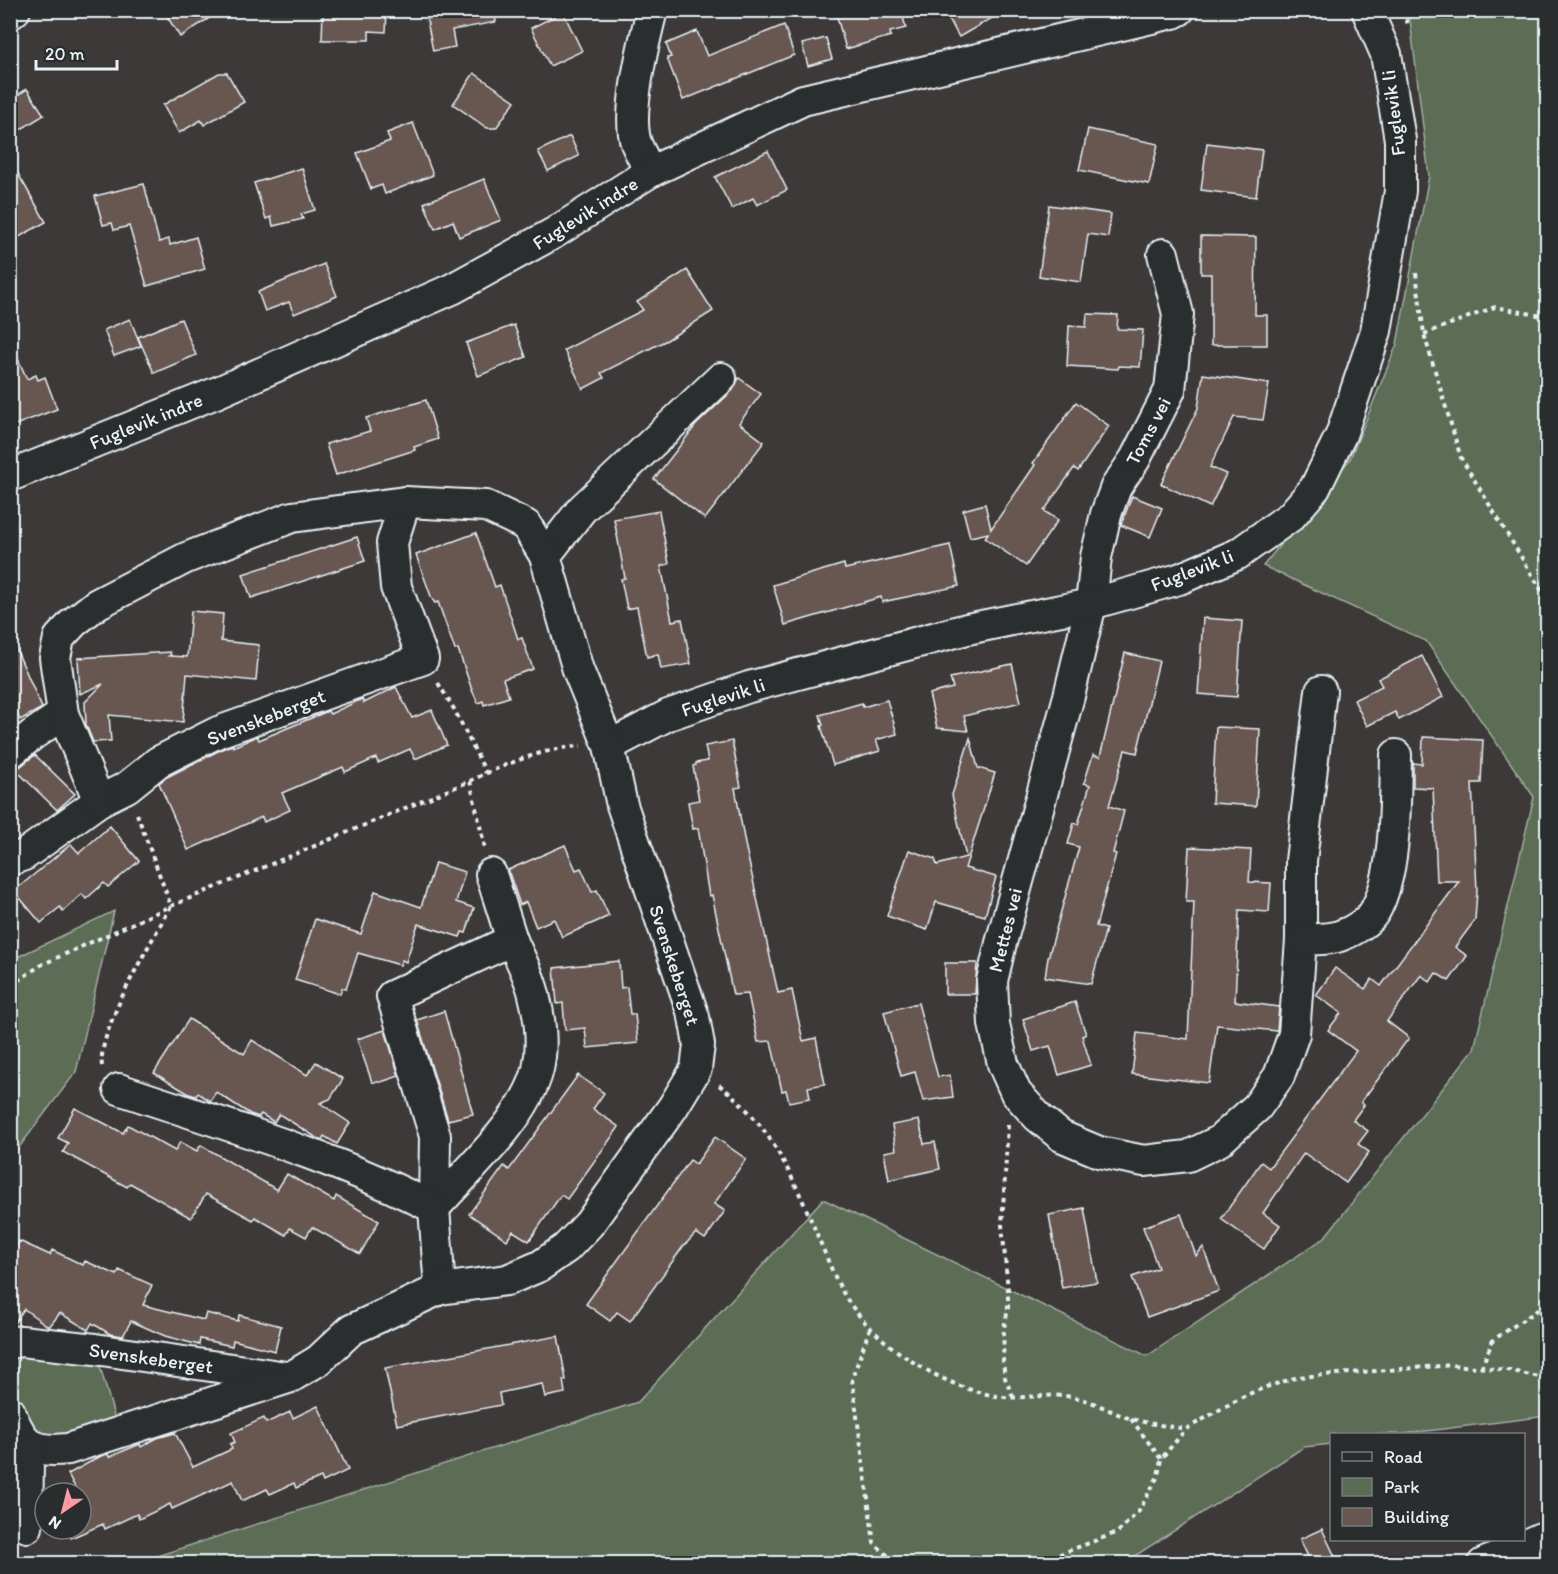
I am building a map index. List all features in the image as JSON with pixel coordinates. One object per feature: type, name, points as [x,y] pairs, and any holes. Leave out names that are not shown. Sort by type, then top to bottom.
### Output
[{"type":"street","points":[[10,14],[15,10]]},
{"type":"street","points":[[650,172],[636,142],[633,117],[640,59],[652,10]]},
{"type":"street","name":"Fuglevik indre","points":[[10,476],[218,392],[452,290],[554,233],[650,172],[803,100],[1173,14],[1179,10]]},
{"type":"street","name":"Fuglevik li","points":[[609,746],[668,715],[749,687],[968,629],[1091,604],[1179,579],[1238,554],[1292,516],[1315,488],[1341,435],[1376,331],[1400,191],[1400,140],[1386,54],[1367,10]]},
{"type":"street","name":"Toms vei","points":[[1091,604],[1096,557],[1106,514],[1116,487],[1135,459],[1170,390],[1178,314],[1163,254]]},
{"type":"street","points":[[545,556],[582,509],[721,378]]},
{"type":"street","points":[[405,502],[392,543],[396,587],[423,659]]},
{"type":"street","name":"Svenskeberget","points":[[32,1446],[47,1452],[68,1449],[291,1377],[320,1360],[351,1330],[440,1288],[507,1280],[540,1266],[566,1248],[589,1224],[673,1107],[696,1069],[699,1044],[694,1017],[622,805],[609,746],[578,670],[545,556],[526,525],[486,506],[405,502],[292,517],[186,558],[97,604],[74,622],[59,638],[55,658],[63,714],[99,801]]},
{"type":"street","name":"Mettes vei","points":[[1091,604],[1069,696],[992,981],[994,1024],[1002,1064],[1016,1093],[1061,1136],[1099,1152],[1144,1161],[1188,1156],[1219,1141],[1257,1107],[1279,1076],[1294,1034],[1301,940],[1301,861],[1321,691]]},
{"type":"street","name":"Svenskeberget","points":[[10,860],[24,855],[99,801],[127,788],[158,762],[218,732],[423,659]]},
{"type":"street","points":[[10,753],[63,714]]},
{"type":"street","points":[[1301,940],[1340,937],[1358,927],[1375,912],[1388,874],[1394,825],[1396,755]]},
{"type":"street","points":[[434,1208],[502,1133],[525,1102],[538,1069],[540,1030],[534,993],[512,940],[491,874]]},
{"type":"street","points":[[440,1288],[434,1208],[435,1136],[392,996],[512,940]]},
{"type":"street","points":[[119,1089],[310,1154],[395,1188],[434,1208]]},
{"type":"street","name":"Svenskeberget","points":[[10,1343],[21,1341],[74,1347],[291,1377]]},
{"type":"street","points":[[10,1412],[16,1428],[32,1446],[28,1463],[27,1527]]},
{"type":"street","points":[[1483,1563],[1541,1538]]},
{"type":"path","points":[[1405,10],[1409,33]]},
{"type":"path","points":[[1416,271],[1424,334],[1461,458],[1548,601]]},
{"type":"path","points":[[1424,334],[1495,307],[1548,317]]},
{"type":"path","points":[[423,659],[454,709],[486,773]]},
{"type":"path","points":[[10,986],[41,965],[171,906],[486,773],[540,754],[574,747],[609,746]]},
{"type":"path","points":[[470,781],[491,874]]},
{"type":"path","points":[[119,1089],[104,1078],[101,1061],[104,1045],[113,1015],[171,906],[127,788]]},
{"type":"path","points":[[696,1069],[738,1100],[765,1131],[791,1176],[851,1305],[870,1328],[886,1341],[947,1382],[973,1390],[1005,1397],[1068,1396],[1090,1400],[1130,1419],[1186,1429]]},
{"type":"path","points":[[1013,1397],[1005,1378],[1003,1362],[1008,1290],[1002,1225],[1006,1139],[1016,1093]]},
{"type":"path","points":[[1481,1368],[1493,1340],[1548,1303]]},
{"type":"path","points":[[870,1328],[852,1378],[874,1543],[897,1563]]},
{"type":"path","points":[[1034,1563],[1118,1532],[1139,1511],[1158,1476],[1161,1459],[1186,1429],[1244,1396],[1298,1377],[1422,1366],[1453,1365],[1508,1370],[1548,1379]]},
{"type":"path","points":[[1130,1419],[1161,1459]]},
{"type":"green space","points":[[1409,11],[1547,11],[1547,1416],[1411,1433],[1330,1433],[1330,1444],[1304,1447],[1124,1563],[132,1564],[638,1402],[823,1199],[1147,1356],[1324,1238],[1474,1049],[1534,797],[1426,641],[1263,566],[1350,459],[1397,344],[1429,176]]},
{"type":"green space","points":[[114,911],[76,1072],[11,1158],[11,960]]},
{"type":"green space","points":[[11,1343],[95,1349],[119,1433],[47,1452],[11,1412]]},
{"type":"building","points":[[163,10],[222,10],[180,37]]},
{"type":"building","points":[[323,10],[387,10],[386,32],[369,31],[369,40],[322,40]]},
{"type":"building","points":[[425,10],[495,10],[496,22],[452,30],[455,47],[433,51]]},
{"type":"building","points":[[835,10],[901,10],[906,28],[890,32],[891,36],[846,49]]},
{"type":"building","points":[[944,10],[1006,10],[959,37]]},
{"type":"building","points":[[563,12],[582,51],[550,66],[531,28]]},
{"type":"building","points":[[784,25],[794,55],[683,100],[667,58],[671,57],[666,44],[697,31],[707,56]]},
{"type":"building","points":[[826,38],[832,59],[808,66],[802,44]]},
{"type":"building","points":[[219,73],[227,73],[244,102],[204,125],[201,120],[179,133],[163,105]]},
{"type":"building","points":[[474,73],[515,101],[496,128],[487,128],[453,104]]},
{"type":"building","points":[[27,89],[44,115],[10,136],[10,100]]},
{"type":"building","points":[[413,123],[433,175],[385,194],[382,185],[371,189],[357,153],[390,141],[387,133]]},
{"type":"building","points":[[1088,129],[1158,144],[1149,184],[1079,170]]},
{"type":"building","points":[[570,136],[579,156],[548,171],[538,151]]},
{"type":"building","points":[[1207,143],[1262,150],[1256,197],[1201,190]]},
{"type":"building","points":[[768,151],[787,190],[757,205],[753,198],[732,209],[715,177]]},
{"type":"building","points":[[10,160],[46,222],[10,242]]},
{"type":"building","points":[[302,168],[315,210],[301,214],[303,219],[273,226],[271,217],[266,219],[254,183]]},
{"type":"building","points":[[484,179],[501,220],[459,237],[453,221],[435,229],[424,203]]},
{"type":"building","points":[[144,184],[159,242],[169,239],[170,245],[196,237],[205,269],[147,286],[129,226],[114,230],[112,223],[103,225],[95,196]]},
{"type":"building","points":[[1049,205],[1111,214],[1108,237],[1088,234],[1081,282],[1039,276]]},
{"type":"building","points":[[1201,236],[1256,237],[1255,315],[1267,315],[1267,345],[1211,345],[1211,274],[1201,274]]},
{"type":"building","points":[[324,264],[337,296],[294,314],[289,302],[265,311],[258,292]]},
{"type":"building","points":[[687,270],[713,311],[667,340],[601,373],[604,378],[583,389],[564,350],[643,310],[637,302]]},
{"type":"building","points":[[1087,314],[1118,315],[1117,329],[1143,330],[1140,367],[1119,366],[1118,369],[1067,366],[1069,326],[1086,327]]},
{"type":"building","points":[[130,319],[141,346],[114,356],[104,330]]},
{"type":"building","points":[[181,319],[196,355],[154,373],[138,337]]},
{"type":"building","points":[[514,325],[526,357],[478,376],[466,343]]},
{"type":"building","points":[[10,341],[27,379],[36,375],[38,380],[45,377],[57,409],[10,427]]},
{"type":"building","points":[[1203,374],[1269,384],[1263,420],[1234,417],[1210,467],[1226,474],[1210,507],[1161,484],[1198,408]]},
{"type":"building","points":[[739,378],[761,394],[739,423],[764,442],[705,519],[654,479],[696,425],[733,390]]},
{"type":"building","points":[[426,400],[438,439],[414,447],[415,450],[336,475],[326,444],[370,431],[366,418]]},
{"type":"building","points":[[1076,402],[1109,426],[1078,471],[1074,468],[1044,511],[1058,520],[1026,566],[985,538],[988,533],[970,537],[963,510],[985,504],[991,529],[1035,465],[1033,463]]},
{"type":"building","points":[[1132,496],[1162,508],[1150,537],[1121,525]]},
{"type":"building","points":[[659,511],[669,564],[661,566],[672,621],[682,619],[691,664],[661,669],[658,654],[647,657],[637,607],[627,609],[621,579],[625,578],[614,519]]},
{"type":"building","points":[[476,533],[495,587],[500,585],[518,639],[522,638],[533,669],[503,679],[509,697],[484,705],[483,701],[478,703],[472,690],[458,649],[455,650],[438,602],[435,603],[432,599],[416,555]]},
{"type":"building","points":[[357,537],[365,561],[251,598],[243,574]]},
{"type":"building","points":[[950,545],[959,586],[882,602],[881,597],[785,625],[773,585],[844,564],[845,569]]},
{"type":"building","points":[[191,611],[223,614],[221,641],[259,645],[256,681],[187,674],[183,722],[109,715],[111,741],[93,742],[86,725],[85,702],[103,684],[80,694],[78,658],[170,652],[169,656],[187,657]]},
{"type":"building","points":[[1203,618],[1242,621],[1237,697],[1198,694]]},
{"type":"building","points":[[10,635],[42,708],[20,720],[10,697]]},
{"type":"building","points":[[1125,653],[1159,661],[1137,753],[1125,750],[1109,806],[1124,811],[1113,853],[1116,854],[1096,926],[1106,929],[1091,984],[1045,977],[1048,958],[1079,847],[1068,844],[1074,823],[1078,824],[1090,785],[1084,783],[1093,755],[1100,757]]},
{"type":"building","points":[[1422,656],[1443,697],[1399,720],[1395,712],[1367,726],[1354,700],[1382,686],[1378,679]]},
{"type":"building","points":[[1012,664],[1021,702],[964,716],[968,731],[937,728],[929,694],[953,688],[950,678]]},
{"type":"building","points":[[396,687],[412,718],[432,710],[447,745],[415,759],[410,749],[378,763],[376,758],[345,772],[343,767],[282,793],[290,810],[264,822],[262,817],[188,850],[159,783],[226,747],[233,745],[233,747],[257,736],[259,740],[328,711],[330,714],[362,699],[364,703]]},
{"type":"building","points":[[887,700],[897,734],[876,740],[880,751],[833,765],[821,726],[823,725],[820,715],[862,703],[863,707]]},
{"type":"building","points":[[1216,727],[1260,729],[1256,806],[1212,803]]},
{"type":"building","points":[[1423,737],[1483,740],[1481,783],[1472,783],[1477,891],[1475,920],[1455,947],[1467,956],[1449,981],[1436,973],[1430,982],[1421,975],[1387,1021],[1409,1038],[1361,1102],[1364,1105],[1353,1120],[1368,1131],[1358,1144],[1369,1152],[1346,1183],[1304,1153],[1263,1213],[1280,1225],[1264,1249],[1221,1219],[1261,1162],[1269,1168],[1356,1051],[1328,1030],[1341,1013],[1316,995],[1335,968],[1365,989],[1372,979],[1381,986],[1459,881],[1437,881],[1433,788],[1413,787],[1413,763],[1422,764]]},
{"type":"building","points":[[970,738],[978,768],[995,773],[965,868],[996,877],[985,916],[936,902],[927,930],[887,916],[909,850],[935,859],[937,865],[966,857],[952,795]]},
{"type":"building","points":[[732,741],[741,787],[735,788],[745,844],[778,993],[792,990],[803,1041],[816,1038],[825,1084],[808,1087],[810,1098],[789,1102],[786,1090],[782,1091],[771,1041],[758,1042],[748,994],[733,995],[712,895],[709,896],[698,828],[693,829],[688,802],[699,800],[693,766],[696,763],[708,761],[705,746]]},
{"type":"building","points":[[35,755],[75,794],[57,810],[16,770]]},
{"type":"building","points":[[110,826],[139,861],[108,887],[104,883],[86,899],[82,894],[63,911],[60,907],[41,923],[14,891],[71,844],[79,853]]},
{"type":"building","points":[[565,845],[576,870],[581,868],[592,892],[597,890],[609,916],[562,937],[554,919],[536,927],[526,902],[520,905],[508,870]]},
{"type":"building","points":[[1189,847],[1251,850],[1249,882],[1271,883],[1269,912],[1239,910],[1235,1001],[1279,1007],[1277,1031],[1217,1025],[1209,1083],[1132,1074],[1137,1033],[1188,1039],[1194,902],[1186,902]]},
{"type":"building","points":[[435,863],[465,872],[456,902],[474,908],[466,933],[462,932],[460,937],[418,924],[406,962],[402,960],[400,965],[358,953],[346,989],[342,988],[340,994],[295,980],[315,919],[361,934],[375,891],[421,907]]},
{"type":"building","points":[[619,961],[621,988],[627,987],[630,1014],[635,1014],[638,1043],[587,1048],[585,1028],[565,1030],[563,1003],[557,1004],[554,968]]},
{"type":"building","points":[[945,963],[977,963],[975,994],[945,994]]},
{"type":"building","points":[[1075,1002],[1086,1034],[1082,1036],[1091,1065],[1059,1075],[1050,1046],[1033,1051],[1023,1019]]},
{"type":"building","points":[[918,1003],[938,1077],[950,1075],[953,1097],[923,1101],[915,1072],[901,1076],[884,1012]]},
{"type":"building","points":[[444,1011],[473,1114],[448,1120],[417,1020]]},
{"type":"building","points":[[189,1019],[244,1054],[252,1040],[307,1075],[316,1062],[343,1079],[330,1099],[320,1103],[350,1123],[337,1144],[324,1136],[322,1140],[317,1138],[279,1114],[274,1122],[261,1114],[259,1117],[250,1114],[216,1092],[210,1101],[198,1093],[196,1096],[189,1094],[154,1073]]},
{"type":"building","points":[[385,1030],[399,1076],[381,1082],[372,1082],[357,1039]]},
{"type":"building","points":[[578,1075],[604,1093],[593,1109],[619,1127],[567,1199],[561,1195],[529,1241],[513,1231],[507,1240],[469,1214],[504,1166],[509,1170]]},
{"type":"building","points":[[75,1108],[123,1133],[128,1125],[175,1151],[180,1142],[197,1151],[201,1145],[277,1190],[287,1174],[334,1201],[336,1196],[379,1221],[360,1254],[312,1227],[306,1237],[290,1228],[286,1235],[255,1217],[253,1220],[206,1194],[191,1218],[130,1183],[127,1187],[63,1152],[68,1143],[58,1138]]},
{"type":"building","points":[[919,1120],[924,1144],[935,1142],[940,1169],[889,1180],[884,1152],[896,1150],[892,1125]]},
{"type":"building","points":[[715,1137],[746,1159],[714,1204],[725,1211],[705,1239],[696,1233],[682,1248],[630,1321],[617,1312],[610,1321],[586,1304],[690,1160],[696,1164]]},
{"type":"building","points":[[1084,1208],[1097,1282],[1062,1288],[1049,1215]]},
{"type":"building","points":[[1181,1214],[1196,1256],[1203,1247],[1219,1291],[1147,1317],[1132,1277],[1158,1268],[1143,1227]]},
{"type":"building","points":[[19,1241],[50,1255],[52,1250],[83,1265],[85,1261],[117,1275],[119,1270],[152,1285],[143,1305],[204,1320],[206,1313],[238,1321],[239,1315],[281,1326],[275,1351],[233,1340],[232,1346],[200,1339],[199,1345],[165,1336],[131,1321],[123,1336],[110,1334],[92,1323],[88,1330],[60,1313],[49,1327],[24,1309],[13,1325],[10,1325],[10,1243],[17,1246]]},
{"type":"building","points":[[558,1336],[566,1380],[563,1380],[565,1393],[545,1397],[542,1384],[499,1393],[501,1405],[397,1425],[385,1368]]},
{"type":"building","points":[[318,1406],[348,1470],[323,1482],[321,1477],[296,1488],[294,1483],[270,1494],[267,1489],[242,1501],[233,1481],[172,1509],[170,1504],[139,1519],[137,1514],[105,1529],[103,1524],[93,1528],[93,1481],[72,1481],[68,1474],[101,1456],[108,1454],[109,1457],[175,1433],[193,1467],[232,1449],[230,1444],[235,1442],[231,1433],[264,1418],[266,1423],[290,1412],[293,1418]]},
{"type":"building","points":[[1322,1529],[1338,1563],[1311,1563],[1300,1539]]}]
